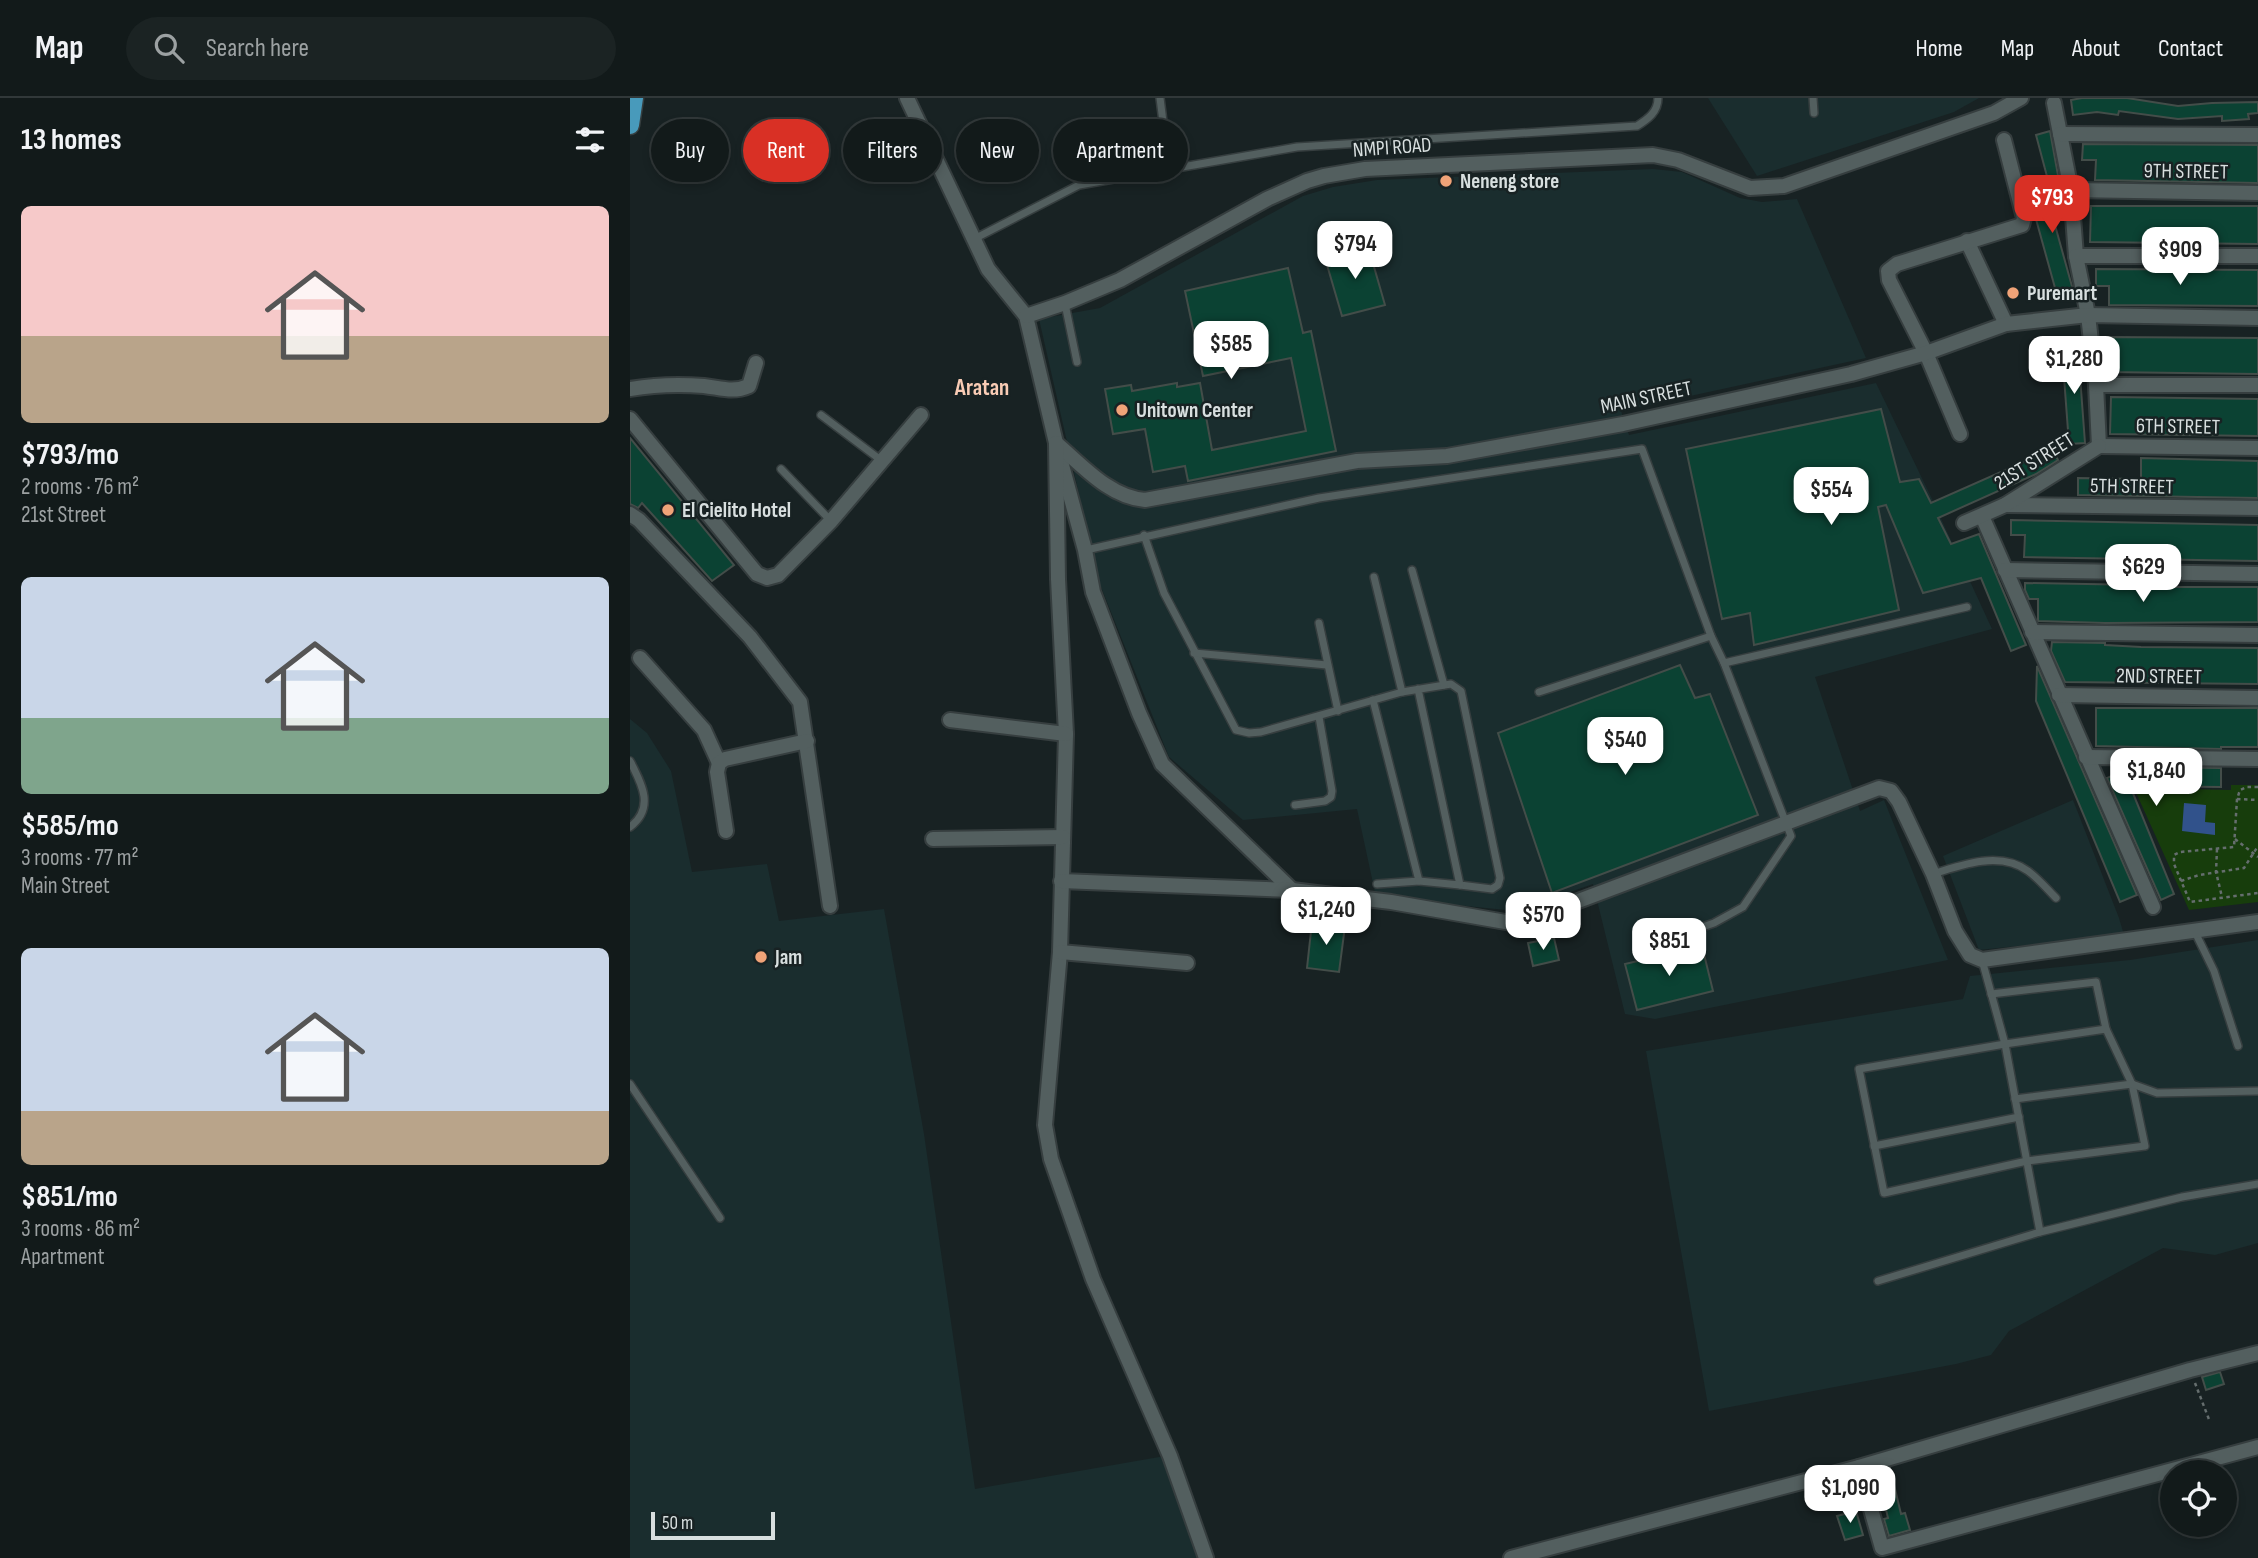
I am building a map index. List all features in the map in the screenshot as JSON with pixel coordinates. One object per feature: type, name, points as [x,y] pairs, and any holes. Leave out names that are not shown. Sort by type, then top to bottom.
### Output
[{"type":"main road","points":[[630,125],[634,98]]},
{"type":"street","points":[[907,98],[988,269],[1026,316],[1085,550],[1093,592],[1139,713],[1162,764],[1292,890]]},
{"type":"street","name":"NMPI ROAD","points":[[1026,316],[1120,280],[1289,188],[1324,176],[1365,169],[1440,164],[1653,155],[1678,160],[1750,188],[1784,186],[1994,113],[2021,98]]},
{"type":"street","name":"21ST STREET","points":[[1964,523],[2005,505],[2099,446],[2096,385],[2088,315],[2076,256],[2071,190],[2054,103]]},
{"type":"street","points":[[2060,134],[2258,135]]},
{"type":"street","points":[[1960,434],[1926,353],[1889,281],[1888,271],[1897,264],[2018,227],[2023,222],[2004,140]]},
{"type":"street","name":"9TH STREET","points":[[2071,190],[2258,193]]},
{"type":"street","points":[[1967,241],[2006,324]]},
{"type":"street","points":[[2076,256],[2258,256]]},
{"type":"street","name":"MAIN STREET","points":[[1056,443],[1117,494],[1144,500],[1357,461],[1447,456],[1623,424],[1852,374],[1926,353],[2006,324],[2088,315],[2258,318]]},
{"type":"street","points":[[630,389],[704,386],[739,390],[749,386],[756,363]]},
{"type":"street","points":[[2096,385],[2258,385]]},
{"type":"street","points":[[630,419],[758,574],[767,578],[778,575],[831,521],[921,415]]},
{"type":"street","points":[[1056,443],[1058,579],[1066,734],[1060,952],[1045,1125],[1051,1158],[1093,1279],[1170,1456],[1206,1558]]},
{"type":"street","name":"6TH STREET","points":[[2099,446],[2258,448]]},
{"type":"street","name":"5TH STREET","points":[[2005,505],[2258,508]]},
{"type":"street","points":[[630,514],[639,520],[750,638],[800,702],[830,906]]},
{"type":"street","name":"21ST STREET","points":[[1982,516],[2152,907]]},
{"type":"street","points":[[2005,570],[2258,574]]},
{"type":"street","points":[[2032,632],[2258,635]]},
{"type":"street","points":[[640,658],[704,730],[719,764]]},
{"type":"street","name":"2ND STREET","points":[[2059,695],[2258,698]]},
{"type":"street","points":[[950,720],[1066,734]]},
{"type":"street","points":[[726,831],[717,772],[719,764],[725,759],[807,741]]},
{"type":"street","points":[[2086,757],[2258,759]]},
{"type":"street","points":[[1061,881],[1292,890],[1391,902],[1517,923],[1879,788],[1891,791],[1899,803],[1933,874],[1955,931],[1970,954],[1982,960],[2258,922]]},
{"type":"street","points":[[933,839],[1063,837]]},
{"type":"street","points":[[1060,952],[1187,963]]},
{"type":"street","points":[[1511,1558],[1859,1467],[2190,1370],[2258,1353]]},
{"type":"street","points":[[1859,1467],[1883,1553],[2258,1447]]},
{"type":"lane","points":[[1160,98],[1163,119]]},
{"type":"lane","points":[[1188,166],[1297,147],[1637,126],[1649,119],[1658,106],[1658,98]]},
{"type":"lane","points":[[1813,98],[1814,113]]},
{"type":"lane","points":[[974,239],[1079,186],[1100,182]]},
{"type":"lane","points":[[1065,303],[1077,362]]},
{"type":"lane","points":[[821,415],[882,461]]},
{"type":"lane","points":[[1085,550],[1319,498],[1642,449],[1791,836],[1743,907],[1714,923],[1674,937]]},
{"type":"lane","points":[[781,469],[831,521]]},
{"type":"lane","points":[[1144,535],[1164,593],[1236,730],[1261,732],[1418,689],[1451,684],[1461,691],[1500,878],[1498,885],[1492,890],[1419,881],[1377,884]]},
{"type":"lane","points":[[1412,570],[1444,685]]},
{"type":"lane","points":[[1374,577],[1402,692]]},
{"type":"lane","points":[[1724,663],[1968,607]]},
{"type":"lane","points":[[1319,622],[1338,711]]},
{"type":"lane","points":[[1539,692],[1712,636]]},
{"type":"lane","points":[[1194,653],[1328,665]]},
{"type":"lane","points":[[1418,689],[1460,885]]},
{"type":"lane","points":[[1373,700],[1419,881]]},
{"type":"lane","points":[[1295,805],[1325,801],[1331,797],[1319,717]]},
{"type":"lane","points":[[630,761],[643,786],[643,812],[638,821],[630,827]]},
{"type":"lane","points":[[1933,874],[1959,866],[1998,860],[2014,863],[2056,898]]},
{"type":"lane","points":[[2194,932],[2214,971],[2238,1046]]},
{"type":"lane","points":[[1982,960],[2005,1044],[2040,1232]]},
{"type":"lane","points":[[1990,994],[2096,982],[2106,1029],[2132,1084],[2146,1146],[2027,1161],[1884,1194],[1859,1069],[2106,1029]]},
{"type":"lane","points":[[630,1084],[720,1217]]},
{"type":"lane","points":[[2015,1099],[2132,1084],[2157,1093],[2258,1091]]},
{"type":"lane","points":[[1874,1146],[2019,1117]]},
{"type":"lane","points":[[1878,1281],[2040,1232],[2182,1197],[2258,1184]]},
{"type":"path","points":[[2258,787],[2240,790],[2234,847],[2180,852],[2174,855],[2174,864],[2190,902],[2258,894]]},
{"type":"path","points":[[2237,799],[2258,800]]},
{"type":"path","points":[[2235,839],[2258,859]]},
{"type":"path","points":[[2181,881],[2199,875],[2244,868],[2258,846]]},
{"type":"path","points":[[2217,849],[2216,872],[2222,898]]},
{"type":"path","points":[[2190,1370],[2210,1422]]},
{"type":"shaded area","points":[[1708,98],[1979,98],[1954,112],[1757,176]]},
{"type":"shaded area","points":[[1653,169],[1682,172],[1740,198],[1762,202],[1797,199],[1866,358],[1621,411],[1629,435],[1876,383],[1992,629],[1815,677],[1860,811],[1884,800],[1948,960],[1655,1019],[1625,1014],[1593,884],[1516,911],[1376,897],[1357,809],[1243,820],[1169,757],[1099,582],[1039,319],[1100,308],[1303,196],[1333,187],[1377,180]]},
{"type":"shaded area","points":[[630,719],[647,733],[671,771],[692,872],[767,864],[779,921],[884,909],[924,1134],[975,1489],[1165,1456],[1203,1558],[630,1558]]},
{"type":"shaded area","points":[[2073,800],[2124,935],[1979,950],[1943,856]]},
{"type":"shaded area","points":[[2258,940],[2258,1243],[2215,1255],[2163,1248],[2009,1331],[1991,1355],[1709,1411],[1646,1051],[1963,999],[1970,976],[2130,960]]},
{"type":"green space","points":[[2231,785],[2258,785],[2258,902],[2189,910],[2134,788],[2231,790]]},
{"type":"water","points":[[2184,803],[2206,805],[2205,822],[2215,823],[2215,835],[2182,831]]},
{"type":"building","points":[[2127,98],[2178,106],[2258,102],[2258,113],[2248,114],[2249,119],[2222,121],[2222,116],[2178,119],[2119,111],[2118,115],[2097,112],[2073,115],[2071,100]]},
{"type":"building","points":[[2050,131],[2059,181],[2049,184],[2036,135]]},
{"type":"building","points":[[2083,144],[2258,145],[2258,183],[2095,180],[2096,160],[2082,160]]},
{"type":"building","points":[[2057,185],[2063,215],[2053,218],[2073,290],[2057,295],[2029,194]]},
{"type":"building","points":[[2091,206],[2258,206],[2258,244],[2090,242]]},
{"type":"building","points":[[1368,246],[1385,305],[1342,316],[1325,258]]},
{"type":"building","points":[[1288,268],[1303,333],[1311,331],[1336,451],[1188,481],[1185,466],[1153,472],[1145,429],[1113,434],[1105,389],[1131,385],[1132,391],[1177,383],[1177,387],[1200,383],[1212,450],[1306,431],[1291,358],[1203,376],[1185,291]]},
{"type":"building","points":[[2096,269],[2258,270],[2258,306],[2109,305],[2109,286],[2096,286]]},
{"type":"building","points":[[2108,337],[2258,338],[2258,374],[2107,372]]},
{"type":"building","points":[[2078,349],[2085,443],[2069,444],[2062,350]]},
{"type":"building","points":[[2111,397],[2258,399],[2258,436],[2110,434]]},
{"type":"building","points":[[1881,409],[1900,482],[1919,479],[1931,503],[2053,449],[2058,460],[2036,474],[1938,518],[1951,544],[1979,534],[2026,645],[2011,651],[1981,578],[1923,593],[1886,505],[1878,507],[1899,610],[1754,645],[1750,613],[1722,619],[1686,449]]},
{"type":"building","name":"El Cielito Hotel","points":[[630,438],[734,565],[712,581],[642,503],[638,508],[630,504]]},
{"type":"building","points":[[2141,458],[2258,461],[2258,498],[2078,495],[2078,478],[2141,479]]},
{"type":"building","points":[[2011,520],[2258,525],[2258,561],[2024,557],[2025,535],[2011,535]]},
{"type":"building","points":[[2025,583],[2258,587],[2258,622],[2038,621],[2038,599],[2029,599]]},
{"type":"building","points":[[2052,642],[2141,647],[2258,648],[2258,684],[2065,682],[2051,651]]},
{"type":"building","points":[[1680,665],[1695,698],[1710,694],[1758,815],[1552,893],[1498,733]]},
{"type":"building","points":[[2037,666],[2137,895],[2120,902],[2036,701]]},
{"type":"building","points":[[2096,708],[2258,708],[2258,747],[2221,749],[2096,746]]},
{"type":"building","points":[[2132,767],[2221,768],[2221,787],[2130,786],[2174,894],[2161,900],[2107,778]]},
{"type":"building","points":[[1312,922],[1345,926],[1339,972],[1307,968]]},
{"type":"building","points":[[1554,938],[1559,960],[1533,966],[1528,943]]},
{"type":"building","points":[[1702,946],[1713,991],[1637,1010],[1625,964]]},
{"type":"building","points":[[2220,1372],[2224,1384],[2206,1390],[2202,1377]]},
{"type":"building","points":[[1890,1468],[1901,1514],[1905,1513],[1910,1530],[1889,1536],[1884,1519],[1888,1518],[1882,1493],[1877,1494],[1871,1474]]},
{"type":"building","points":[[1856,1511],[1863,1535],[1845,1540],[1837,1516]]},
{"type":"place","name":"Neneng store","points":[[1446,181]]},
{"type":"place","name":"Puremart","points":[[2013,293]]},
{"type":"place","name":"Unitown Center","points":[[1122,410]]},
{"type":"place","name":"El Cielito Hotel","points":[[668,510]]},
{"type":"place","name":"Jam","points":[[761,957]]},
{"type":"district","name":"Aratan","points":[[982,387]]}]
